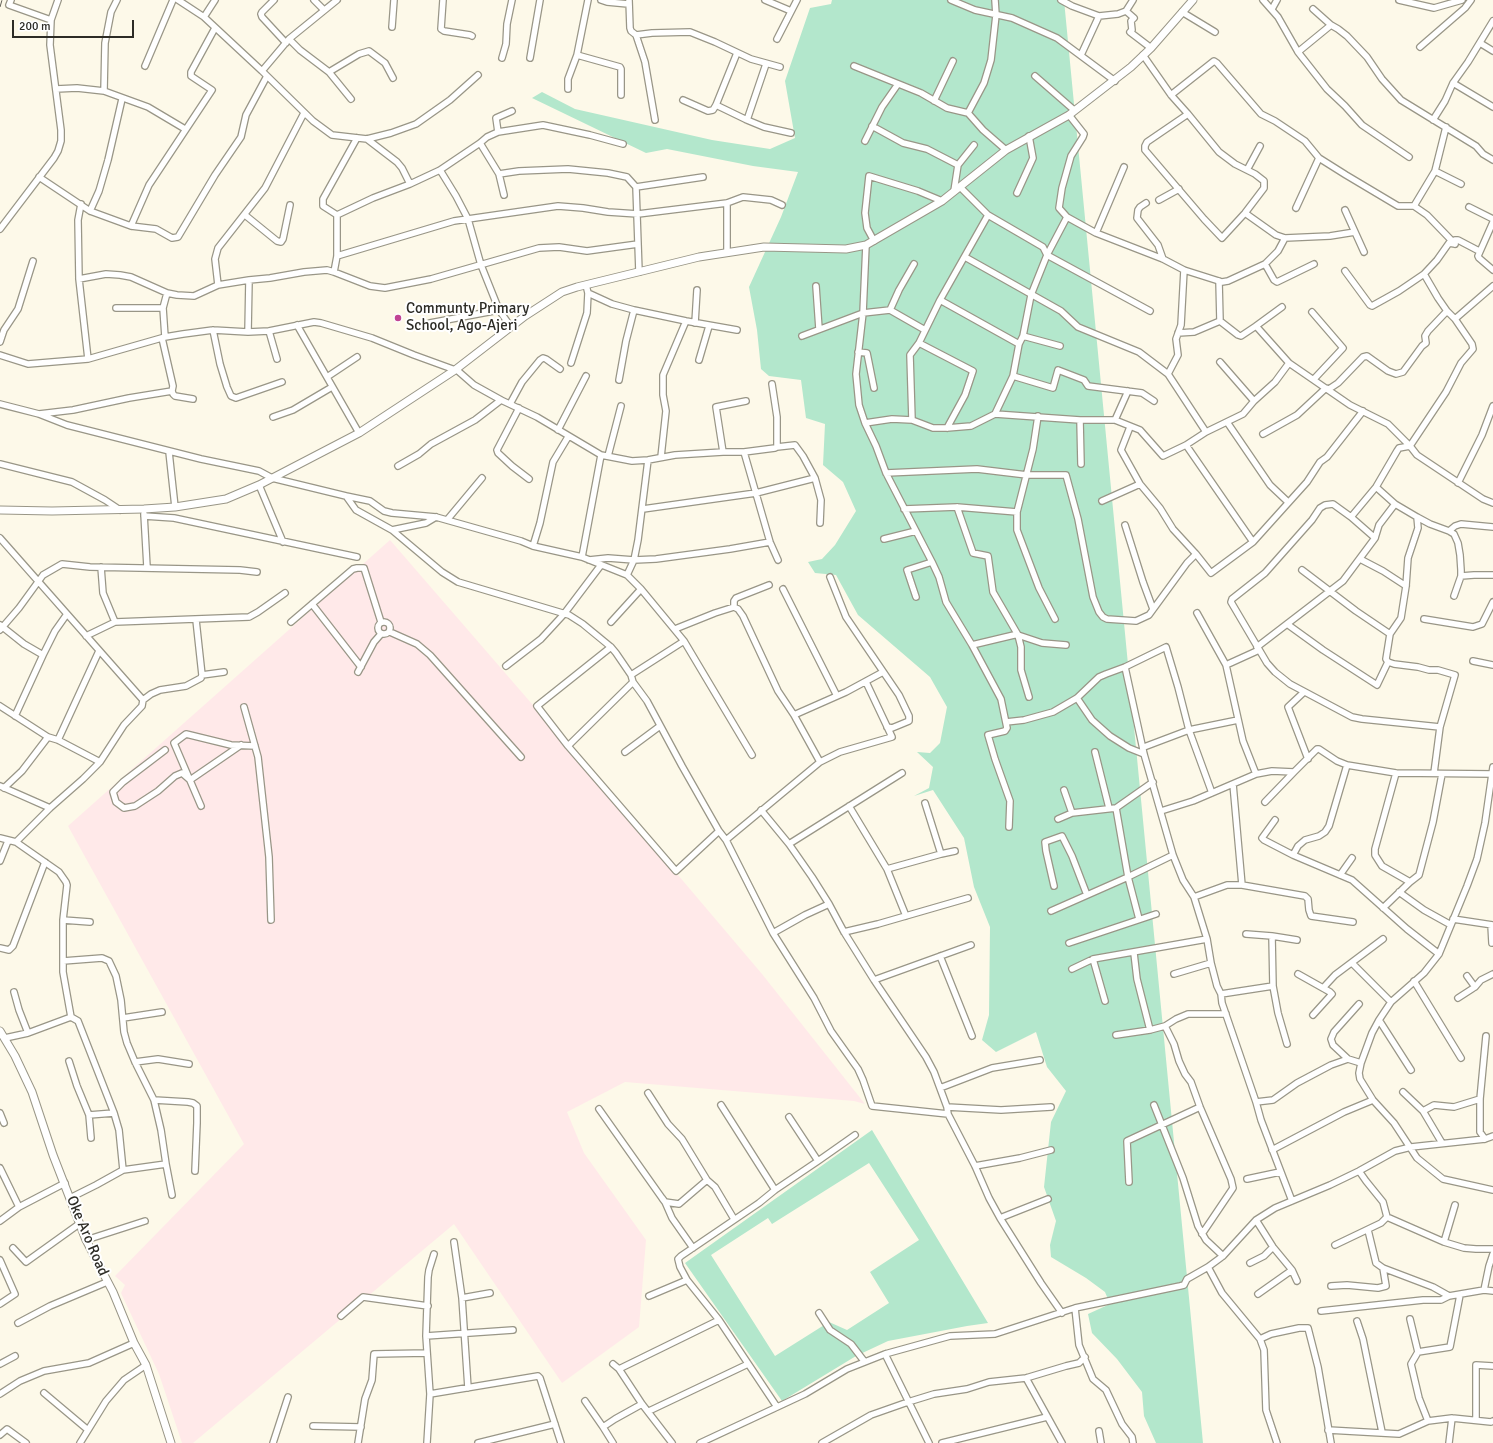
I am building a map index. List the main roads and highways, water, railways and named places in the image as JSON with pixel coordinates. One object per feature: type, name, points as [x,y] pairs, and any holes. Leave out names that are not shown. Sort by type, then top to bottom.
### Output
[{"type":"main road","points":[[0,510],[120,510],[144,513],[221,501],[259,485],[359,433],[455,370],[511,326],[562,292],[699,257],[764,247],[846,249],[866,245],[942,201],[1006,150],[1072,113],[1115,81],[1151,48],[1193,0]]},
{"type":"main road","name":"Oke Aro Road","points":[[0,1031],[21,1067],[32,1092],[53,1155],[86,1240],[113,1292],[134,1343],[146,1365],[172,1443]]},
{"type":"railway","points":[[0,7],[2,0]]},
{"type":"place","name":"Communty Primary School, Ago-Ajeri","points":[[398,318]]}]
